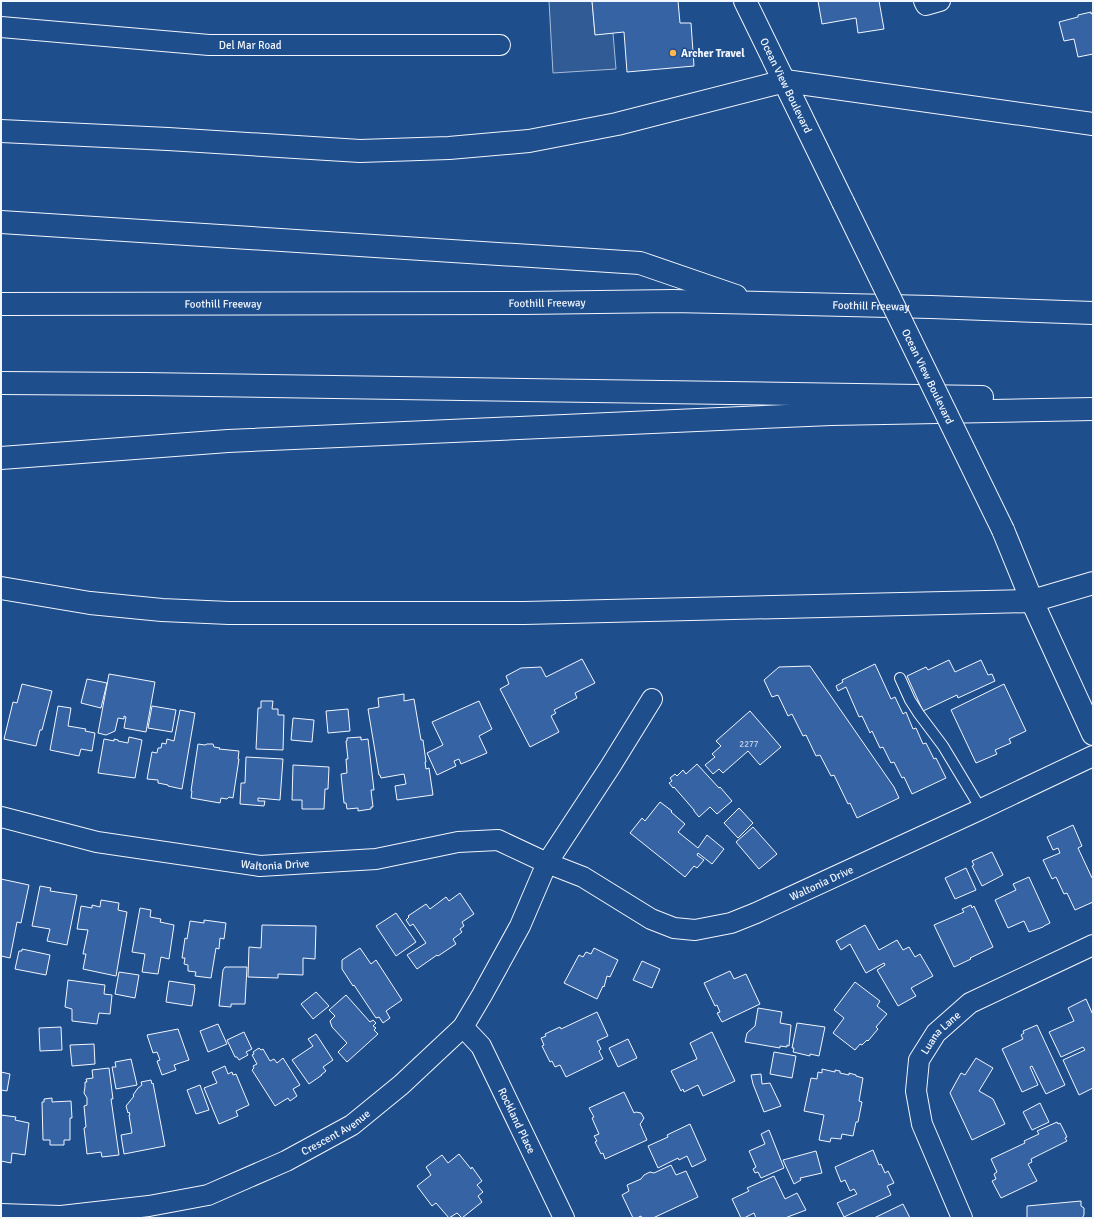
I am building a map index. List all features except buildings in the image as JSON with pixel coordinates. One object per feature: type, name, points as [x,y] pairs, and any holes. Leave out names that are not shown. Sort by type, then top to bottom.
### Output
[{"type":"main road","name":"Ocean View Boulevard","points":[[745,1],[1002,530],[1032,601],[1093,734]]},
{"type":"main road","points":[[1,131],[168,139],[360,151],[449,148],[530,141],[617,124],[785,81],[1093,124]]},
{"type":"main road","points":[[1,222],[640,263],[756,303]]},
{"type":"main road","name":"Foothill Freeway","points":[[1,304],[516,303],[665,301],[1093,312]]},
{"type":"main road","points":[[1,383],[168,384],[1093,398]]},
{"type":"main road","points":[[1,458],[228,441],[831,414],[1093,409]]},
{"type":"main road","points":[[3,588],[90,603],[162,610],[229,613],[524,613],[1032,601],[1093,583]]},
{"type":"street","points":[[924,1],[926,5],[940,1]]},
{"type":"street","name":"Del Mar Road","points":[[1,27],[209,45],[500,45]]},
{"type":"street","points":[[547,863],[610,767],[652,699]]},
{"type":"street","name":"Waltonia Drive","points":[[1,817],[97,842],[260,866],[376,859],[458,842],[498,840],[547,863],[582,877],[651,919],[674,928],[696,930],[731,922],[756,913],[1093,756]]},
{"type":"street","name":"Crescent Avenue","points":[[1,1214],[61,1216],[150,1206],[208,1195],[286,1161],[352,1125],[401,1085],[463,1027],[520,926],[547,863]]},
{"type":"street","name":"Luana Lane","points":[[962,1218],[922,1124],[916,1091],[919,1060],[936,1033],[970,1003],[1093,945]]},
{"type":"street","name":"Rockland Place","points":[[463,1027],[480,1046],[564,1218]]},
{"type":"lane","points":[[900,678],[910,700],[943,746],[981,809]]},
{"type":"shaded area","points":[[549,1],[592,1],[595,34],[613,33],[616,69],[553,73]]},
{"type":"place","name":"Archer Travel","points":[[673,53]]}]
